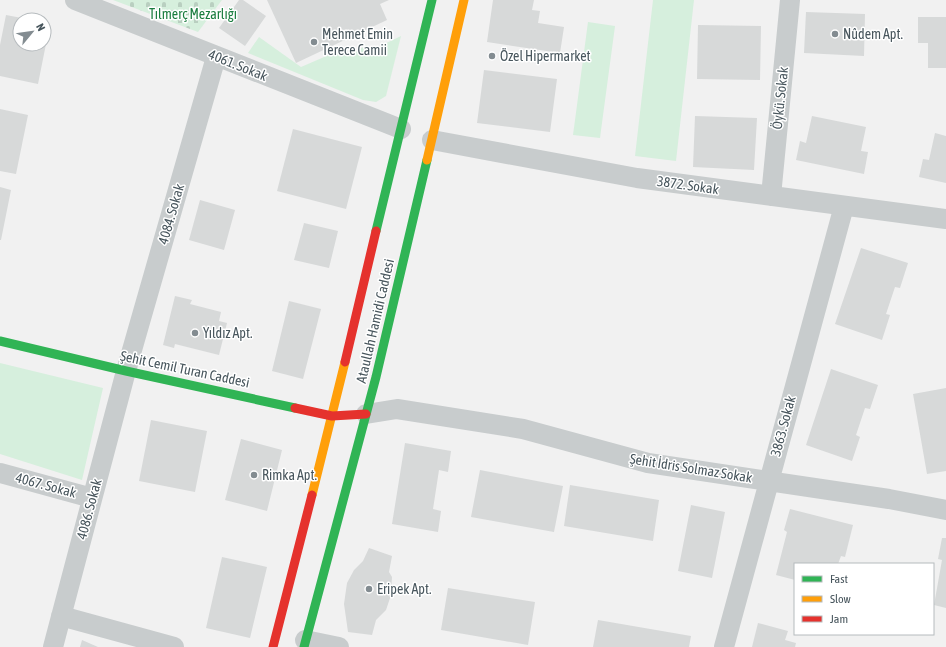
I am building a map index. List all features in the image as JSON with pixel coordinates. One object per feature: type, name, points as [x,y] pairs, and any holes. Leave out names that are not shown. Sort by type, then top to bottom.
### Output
[{"type":"street","name":"4061. Sokak","points":[[75,0],[401,129]]},
{"type":"street","name":"Ataullah Hamidi Caddesi","points":[[273,647],[332,416],[432,0]]},
{"type":"street","name":"Ataullah Hamidi Caddesi","points":[[305,644],[366,414],[464,0]]},
{"type":"street","name":"Öykü. Sokak","points":[[770,196],[790,0]]},
{"type":"street","name":"4084. Sokak","points":[[126,371],[216,57]]},
{"type":"street","name":"3872. Sokak","points":[[432,140],[637,178],[946,219]]},
{"type":"street","name":"3863. Sokak","points":[[724,647],[844,206]]},
{"type":"street","name":"Şehit Cemil Turan Caddesi","points":[[0,341],[126,371],[332,416],[366,414]]},
{"type":"street","name":"4086. Sokak","points":[[53,647],[126,371]]},
{"type":"street","name":"Şehit İdris Solmaz Sokak","points":[[366,414],[397,410],[515,428],[648,463],[890,499],[946,510]]},
{"type":"street","name":"4067. Sokak","points":[[0,473],[92,498]]},
{"type":"street","points":[[61,616],[174,647]]},
{"type":"street","points":[[305,644],[340,647]]},
{"type":"green space","name":"Tılmerç Mezarlığı","points":[[113,0],[222,0],[198,32]]},
{"type":"green space","points":[[653,0],[694,0],[676,161],[635,156]]},
{"type":"green space","points":[[588,22],[615,26],[600,138],[573,135]]},
{"type":"green space","points":[[401,36],[386,96],[376,102],[363,100],[248,53],[259,37],[301,67],[345,48],[349,55],[367,45],[370,51]]},
{"type":"green space","points":[[0,363],[103,388],[82,480],[0,454]]},
{"type":"building","points":[[239,0],[243,0],[266,16],[245,46],[219,28]]},
{"type":"building","name":"Mehmet Emin Terece Camii","points":[[267,0],[389,0],[380,4],[387,20],[296,63]]},
{"type":"building","points":[[493,0],[534,0],[532,10],[540,11],[538,23],[564,27],[560,53],[487,42]]},
{"type":"building","name":"Nûdem Apt.","points":[[806,12],[865,14],[864,56],[804,53]]},
{"type":"building","points":[[6,15],[12,16],[12,52],[44,52],[38,84],[0,76],[0,45]]},
{"type":"building","points":[[918,17],[946,17],[946,68],[928,68],[928,43],[918,43]]},
{"type":"building","points":[[698,25],[761,26],[760,80],[697,79]]},
{"type":"building","points":[[484,70],[557,79],[550,132],[477,123]]},
{"type":"building","points":[[0,109],[28,115],[16,174],[0,171]]},
{"type":"building","points":[[695,116],[757,118],[754,170],[693,167]]},
{"type":"building","points":[[812,116],[866,127],[861,151],[868,152],[864,174],[796,160],[800,141],[806,143]]},
{"type":"building","points":[[293,129],[362,147],[346,209],[277,191]]},
{"type":"building","points":[[935,133],[946,136],[946,183],[919,177],[923,159],[929,160]]},
{"type":"building","points":[[0,187],[11,190],[1,240],[0,240]]},
{"type":"building","points":[[200,200],[235,210],[224,250],[189,240]]},
{"type":"building","points":[[304,223],[338,231],[329,268],[294,260]]},
{"type":"building","points":[[861,248],[908,263],[900,288],[895,287],[886,314],[890,315],[882,340],[835,324]]},
{"type":"building","name":"Yıldız Apt.","points":[[175,296],[192,300],[190,304],[221,312],[219,321],[227,323],[219,355],[175,344],[174,348],[163,345]]},
{"type":"building","points":[[289,301],[321,309],[303,379],[272,371]]},
{"type":"building","points":[[831,369],[878,385],[870,409],[865,408],[856,435],[860,437],[852,461],[806,445]]},
{"type":"building","points":[[946,388],[946,471],[927,474],[913,394]]},
{"type":"building","points":[[151,420],[207,431],[195,492],[139,481]]},
{"type":"building","name":"Rimka Apt.","points":[[241,439],[282,450],[267,511],[225,500]]},
{"type":"building","points":[[405,443],[451,451],[448,472],[439,470],[433,509],[441,511],[438,532],[392,524]]},
{"type":"building","points":[[480,470],[563,486],[554,532],[471,517]]},
{"type":"building","points":[[570,485],[659,500],[653,541],[564,526]]},
{"type":"building","points":[[691,505],[725,512],[712,578],[678,571]]},
{"type":"building","points":[[790,509],[853,525],[845,557],[841,556],[838,563],[794,563],[794,580],[776,575],[787,532],[784,530]]},
{"type":"building","points":[[942,538],[946,538],[946,608],[934,605],[942,560],[938,559]]},
{"type":"building","name":"Eripek Apt.","points":[[369,548],[392,556],[389,572],[392,577],[391,595],[386,610],[376,620],[372,635],[348,632],[344,604],[347,583],[354,570],[363,561]]},
{"type":"building","points":[[222,557],[267,567],[250,638],[206,628]]},
{"type":"building","points":[[448,588],[535,602],[528,645],[441,630]]},
{"type":"building","points":[[598,620],[691,636],[689,647],[593,647]]},
{"type":"building","points":[[758,623],[788,631],[785,640],[796,643],[795,647],[752,647]]},
{"type":"building","points":[[82,640],[98,647],[80,647]]},
{"type":"traffic: fast","points":[[376,231],[432,0]]},
{"type":"traffic: fast","points":[[304,647],[376,377],[427,160]]},
{"type":"traffic: fast","points":[[0,341],[126,371],[295,408]]},
{"type":"traffic: slow","points":[[427,160],[464,0]]},
{"type":"traffic: slow","points":[[312,495],[345,362]]},
{"type":"traffic: jam","points":[[345,362],[376,231]]},
{"type":"traffic: jam","points":[[295,408],[332,416],[366,414]]},
{"type":"traffic: jam","points":[[273,647],[312,495]]},
{"type":"place","name":"Nûdem Apt.","points":[[835,34]]},
{"type":"place","name":"Mehmet Emin Terece Camii","points":[[314,42]]},
{"type":"place","name":"Özel Hipermarket","points":[[492,56]]},
{"type":"place","name":"Yıldız Apt.","points":[[195,333]]},
{"type":"place","name":"Rimka Apt.","points":[[254,475]]},
{"type":"place","name":"Eripek Apt.","points":[[369,589]]}]
